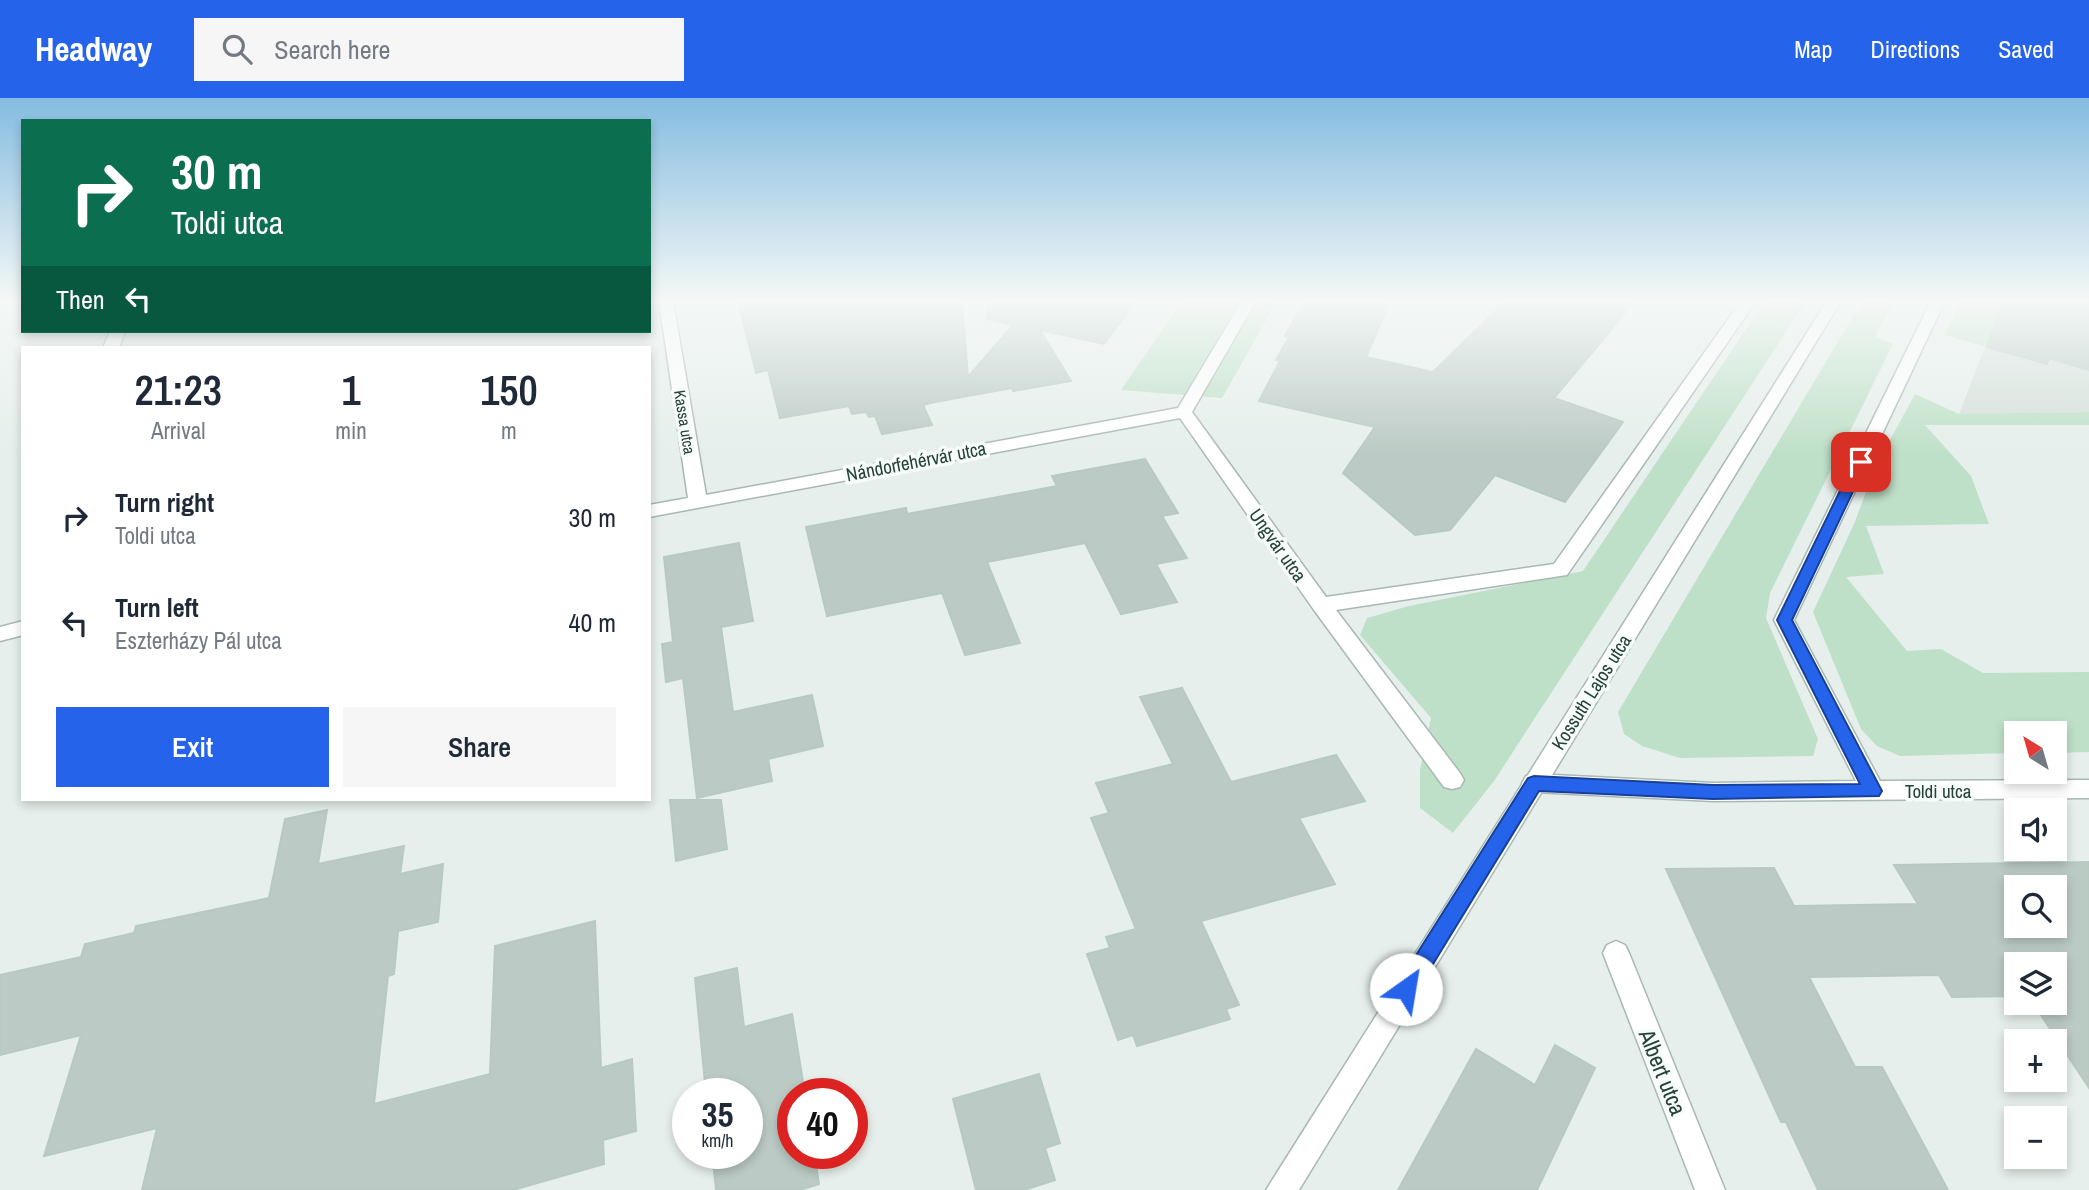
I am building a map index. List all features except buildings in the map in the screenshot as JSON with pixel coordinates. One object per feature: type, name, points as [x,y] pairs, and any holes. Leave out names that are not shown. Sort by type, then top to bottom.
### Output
[{"type":"street","name":"Kassa utca","points":[[674,352],[698,502]]},
{"type":"street","points":[[1184,412],[1219,352]]},
{"type":"street","points":[[1321,605],[1560,570],[1713,352]]},
{"type":"street","name":"Kossuth Lajos utca","points":[[1281,1190],[1802,352]]},
{"type":"street","points":[[1873,791],[1784,620],[1913,352]]},
{"type":"street","name":"Nándorfehérvár utca","points":[[651,511],[1184,412]]},
{"type":"street","name":"Ungvár utca","points":[[1184,412],[1321,605],[1452,780]]},
{"type":"street","name":"Toldi utca","points":[[1534,783],[1713,792],[2089,789]]},
{"type":"street","name":"Albert utca","points":[[1616,953],[1710,1190]]},
{"type":"shaded area","points":[[1983,352],[2089,352],[2089,412],[1959,414]]},
{"type":"green space","points":[[1147,352],[1248,352],[1222,398],[1121,390]]},
{"type":"green space","points":[[1731,352],[1773,352],[1494,781],[1453,833],[1420,808],[1420,770],[1431,718],[1360,635],[1367,618],[1409,606],[1583,571]]},
{"type":"green space","points":[[1832,352],[1889,352],[1770,593],[1766,618],[1818,739],[1813,756],[1680,758],[1642,746],[1624,734],[1618,712]]},
{"type":"green space","points":[[1915,394],[1959,414],[2089,412],[2089,425],[1925,425],[1971,476],[1989,524],[1866,526],[1884,574],[1846,577],[1907,651],[1941,649],[1983,673],[2089,672],[2089,752],[2067,753],[2067,721],[2004,721],[2004,753],[1900,756],[1877,746],[1861,729],[1813,612],[1854,524],[1875,468]]},
{"type":"route","points":[[1406,989],[1534,783],[1713,792],[1873,791],[1784,620],[1861,462]]}]
